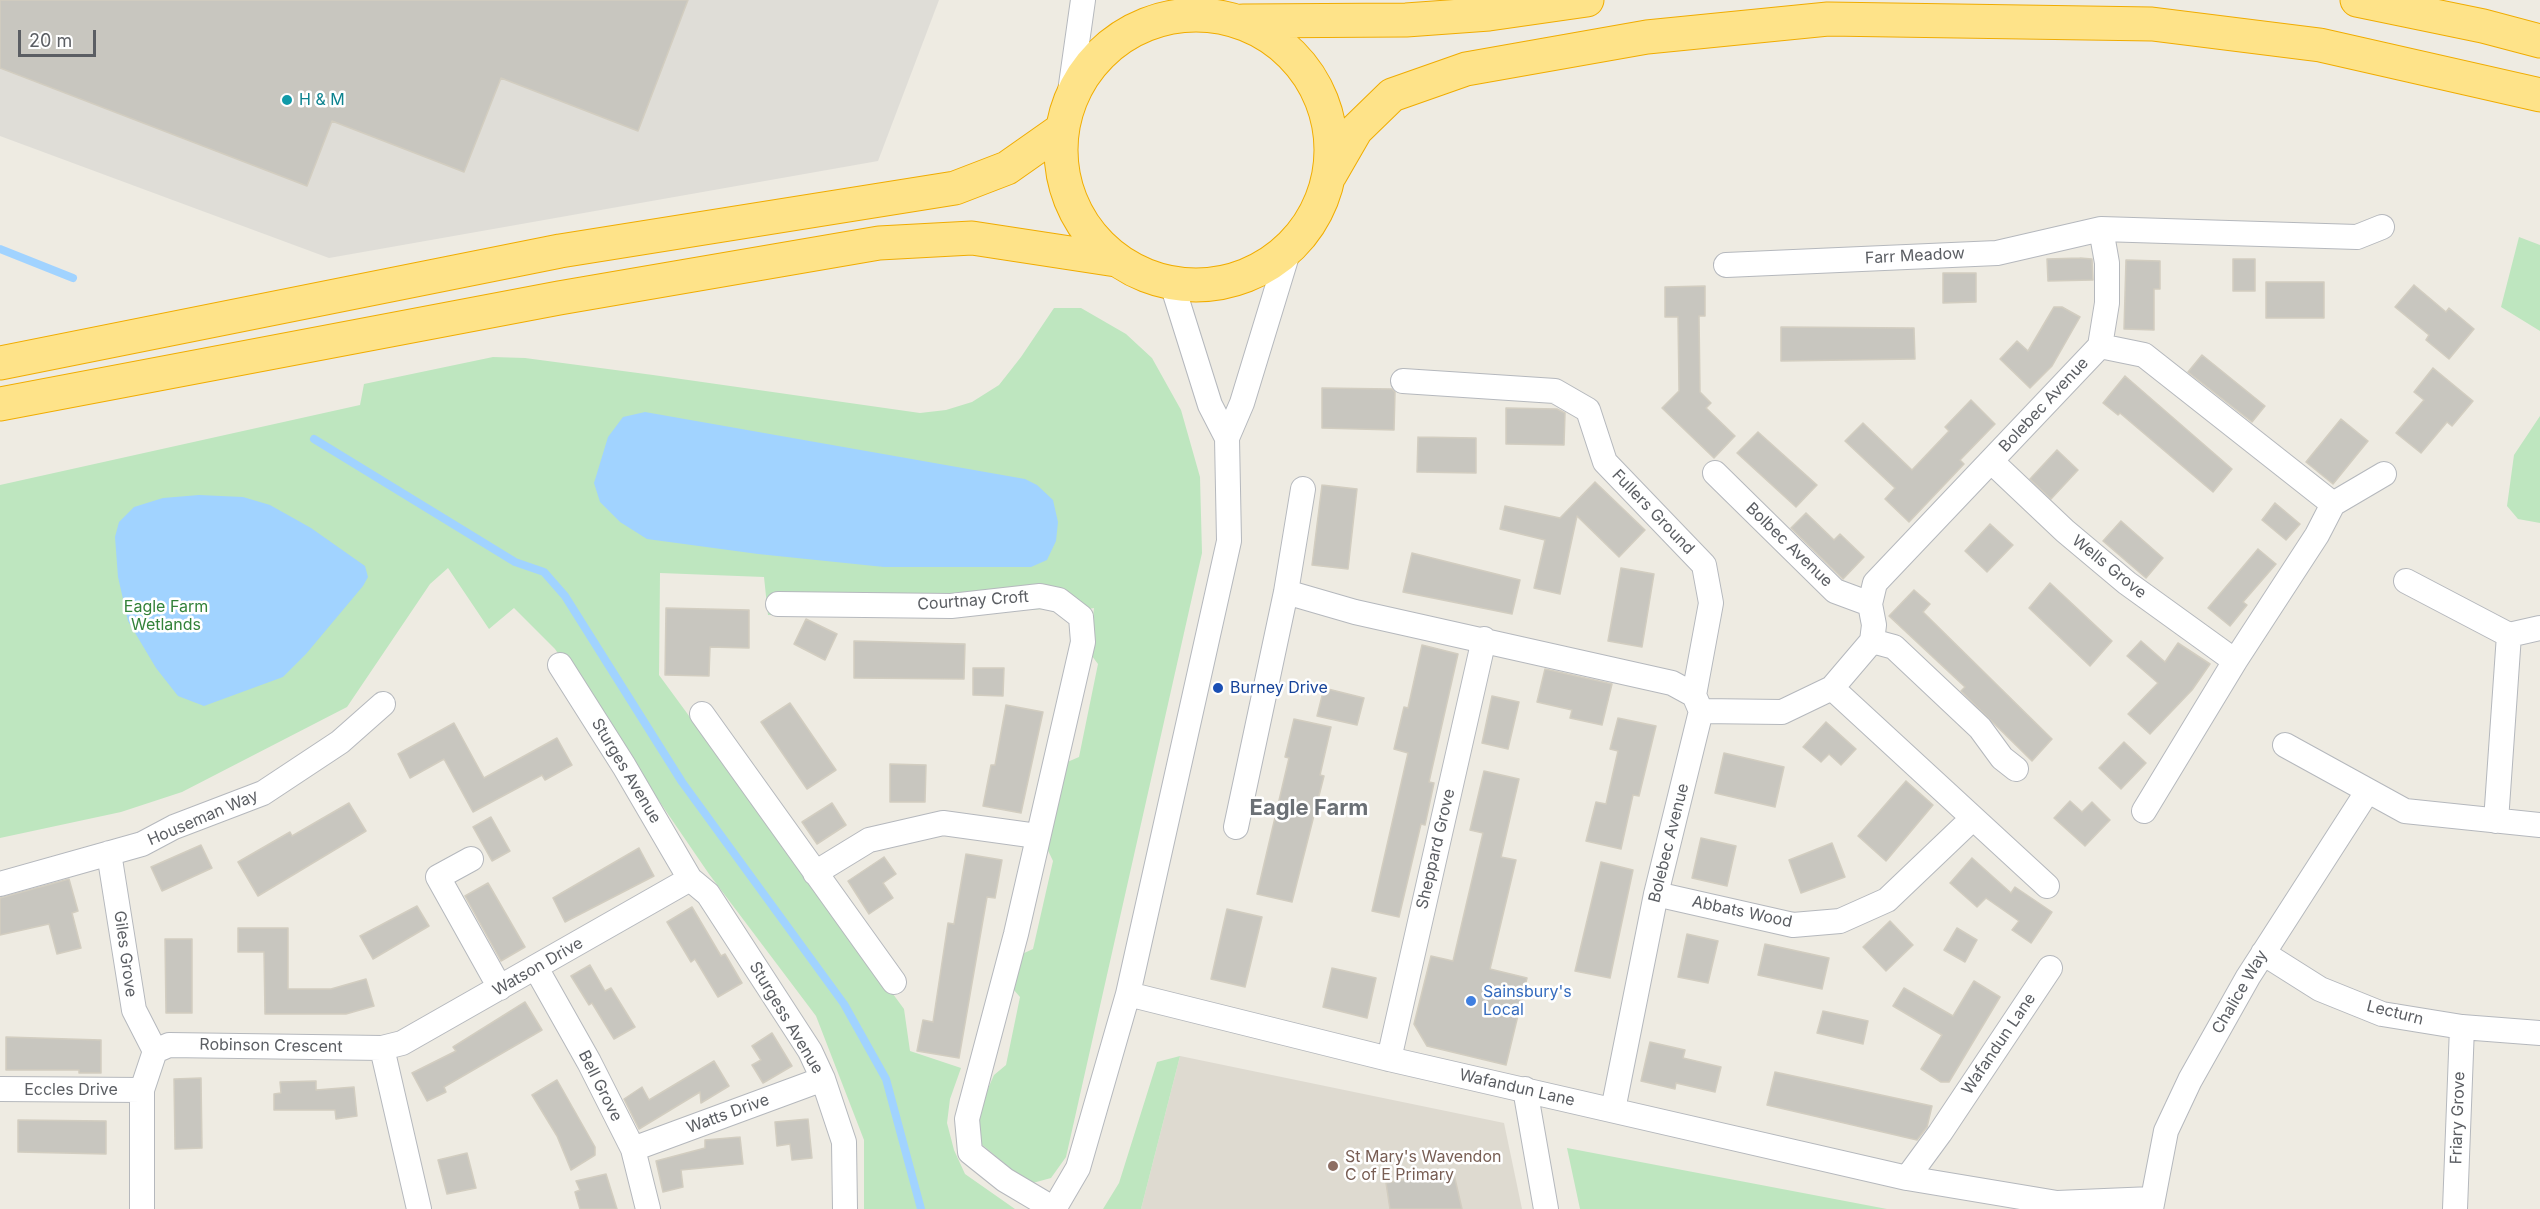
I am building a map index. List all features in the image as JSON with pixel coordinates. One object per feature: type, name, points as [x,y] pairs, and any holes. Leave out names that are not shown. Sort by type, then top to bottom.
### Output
[{"type":"highway","points":[[1238,21],[1406,20],[1489,14],[1587,0]]},
{"type":"highway","points":[[2357,0],[2483,26],[2540,41]]},
{"type":"highway","points":[[1330,175],[1331,135],[1321,95],[1299,61],[1268,34],[1201,7],[1163,18],[1124,34],[1092,62],[1069,99],[1061,130],[1060,167],[1070,203],[1089,235],[1116,260],[1143,276],[1172,284],[1214,285],[1255,273],[1289,249],[1316,216],[1330,175],[1356,130],[1392,95],[1466,69],[1647,37],[1828,19],[2011,20],[2152,24],[2320,45],[2540,95]]},
{"type":"highway","points":[[0,363],[560,251],[955,188],[1007,168],[1061,130]]},
{"type":"highway","points":[[0,404],[547,300],[879,243],[972,238],[1116,260]]},
{"type":"street","points":[[1069,99],[1083,0]]},
{"type":"street","name":"Farr Meadow","points":[[1726,265],[1997,253],[2101,230],[2357,237],[2382,227]]},
{"type":"street","points":[[2100,346],[2107,303],[2108,262],[2101,230]]},
{"type":"street","points":[[1054,1209],[1078,1168],[1128,994],[1229,541],[1227,438],[1242,403],[1289,249]]},
{"type":"street","points":[[1172,284],[1210,405],[1227,438]]},
{"type":"street","name":"Bolebec Avenue","points":[[1872,641],[1874,625],[1870,604],[1875,583],[2100,346],[2144,355],[2333,504]]},
{"type":"street","name":"Fullers Ground","points":[[1403,381],[1554,392],[1588,410],[1605,462],[1704,565],[1711,603],[1698,703]]},
{"type":"street","name":"Wells Grove","points":[[1992,462],[2065,531],[2127,583],[2235,661]]},
{"type":"street","name":"Bolbec Avenue","points":[[1715,473],[1835,591],[1870,604]]},
{"type":"street","points":[[2144,811],[2235,661],[2317,535],[2333,504],[2384,474]]},
{"type":"street","points":[[1236,827],[1286,592],[1303,489]]},
{"type":"street","points":[[2406,581],[2509,635],[2540,628]]},
{"type":"street","points":[[1286,592],[1355,612],[1484,639],[1672,683],[1698,703],[1782,711],[1833,688],[1872,641],[1894,647],[1980,729],[2002,758],[2016,770]]},
{"type":"street","name":"Courtnay Croft","points":[[778,604],[951,606],[1041,596],[1059,600],[1080,617],[1083,642],[1016,934],[967,1119],[970,1152],[1005,1180],[1054,1209]]},
{"type":"street","points":[[2496,821],[2509,635]]},
{"type":"street","name":"Sheppard Grove","points":[[1389,1059],[1484,639]]},
{"type":"street","name":"Sturges Avenue","points":[[560,665],[624,765],[690,879]]},
{"type":"street","points":[[1833,688],[2047,886]]},
{"type":"street","name":"Bolebec Avenue","points":[[1612,1110],[1698,703]]},
{"type":"street","name":"Houseman Way","points":[[0,884],[142,844],[174,827],[263,793],[340,742],[383,704]]},
{"type":"street","points":[[702,714],[894,982]]},
{"type":"street","points":[[2285,746],[2405,811],[2540,825]]},
{"type":"street","name":"Chalice Way","points":[[2151,1204],[2166,1131],[2190,1080],[2263,953],[2367,792]]},
{"type":"street","name":"Abbats Wood","points":[[1656,894],[1793,925],[1840,921],[1887,900],[1972,819]]},
{"type":"street","points":[[815,873],[869,840],[943,823],[1037,837]]},
{"type":"street","name":"Giles Grove","points":[[109,854],[134,1010],[155,1051]]},
{"type":"street","points":[[471,859],[438,877],[500,988]]},
{"type":"street","name":"Watson Drive","points":[[382,1048],[402,1043],[690,879]]},
{"type":"street","name":"Sturgess Avenue","points":[[690,879],[708,894],[810,1051],[823,1079],[844,1142],[845,1209]]},
{"type":"street","name":"Lecturn","points":[[2263,953],[2320,989],[2382,1014],[2462,1027],[2540,1033]]},
{"type":"street","name":"Bell Grove","points":[[536,968],[589,1062],[633,1149],[648,1209]]},
{"type":"street","name":"Wafandun Lane","points":[[1907,1178],[1940,1133],[2050,968]]},
{"type":"street","name":"Wafandun Lane","points":[[1128,994],[1389,1059],[1907,1178],[2057,1203],[2151,1204]]},
{"type":"street","name":"Friary Grove","points":[[2454,1209],[2462,1027]]},
{"type":"street","name":"Robinson Crescent","points":[[155,1051],[169,1045],[382,1048]]},
{"type":"street","points":[[382,1048],[419,1209]]},
{"type":"street","points":[[142,1209],[142,1090],[155,1051]]},
{"type":"street","name":"Watts Drive","points":[[633,1149],[823,1079]]},
{"type":"street","name":"Eccles Drive","points":[[0,1089],[142,1090]]},
{"type":"street","points":[[1525,1089],[1546,1209]]},
{"type":"shaded area","points":[[0,0],[939,0],[878,161],[329,258],[0,136]]},
{"type":"shaded area","name":"St Mary's Wavendon C of E Primary","points":[[1180,1056],[1504,1123],[1522,1209],[1141,1209]]},
{"type":"green space","points":[[2519,237],[2540,245],[2540,331],[2501,307]]},
{"type":"green space","name":"Eagle Farm Wetlands","points":[[1054,308],[1081,308],[1126,334],[1152,358],[1181,410],[1200,477],[1202,553],[1066,1157],[1051,1178],[1029,1184],[980,1143],[978,1111],[994,1075],[1006,1065],[1020,997],[1013,989],[1022,954],[1033,949],[1053,861],[1044,842],[1065,763],[1079,757],[1098,664],[1089,652],[1094,608],[1063,614],[1043,609],[905,617],[768,615],[764,577],[660,573],[659,675],[904,1009],[910,1051],[961,1068],[950,1099],[947,1123],[954,1150],[965,1174],[1015,1209],[864,1209],[864,1140],[816,1016],[709,874],[555,649],[514,608],[489,629],[448,568],[430,584],[347,707],[182,792],[121,812],[0,838],[0,485],[360,405],[364,384],[493,357],[525,358],[920,413],[946,410],[972,402],[999,385]]},
{"type":"green space","points":[[2540,416],[2540,523],[2518,519],[2507,506],[2514,455]]},
{"type":"green space","points":[[1180,1056],[1141,1209],[1103,1209],[1119,1183],[1157,1062]]},
{"type":"green space","points":[[1567,1148],[1887,1209],[1580,1209]]},
{"type":"water","points":[[645,412],[1025,479],[1037,485],[1053,500],[1058,522],[1056,541],[1047,560],[1031,567],[884,567],[758,554],[647,539],[620,522],[600,502],[594,483],[608,437],[623,417]]},
{"type":"water","points":[[199,495],[243,497],[270,505],[311,528],[365,566],[368,577],[306,654],[283,677],[204,706],[178,696],[156,668],[128,621],[118,577],[115,537],[119,522],[134,507],[163,498]]},
{"type":"building","name":"H & M","points":[[0,0],[688,0],[638,131],[501,78],[464,172],[332,121],[307,186],[0,68]]},
{"type":"building","points":[[2047,259],[2092,259],[2093,280],[2048,281]]},
{"type":"building","points":[[2233,259],[2255,259],[2255,291],[2233,291]]},
{"type":"building","points":[[2126,260],[2160,261],[2160,289],[2154,289],[2154,330],[2124,329]]},
{"type":"building","points":[[1943,273],[1976,273],[1976,302],[1943,303]]},
{"type":"building","points":[[2266,282],[2324,282],[2324,318],[2266,318]]},
{"type":"building","points":[[2414,285],[2446,312],[2449,308],[2474,329],[2449,359],[2426,340],[2429,335],[2395,307]]},
{"type":"building","points":[[1705,286],[1705,316],[1699,316],[1700,392],[1711,403],[1706,408],[1735,436],[1714,458],[1662,408],[1679,391],[1678,317],[1665,317],[1665,287]]},
{"type":"building","points":[[2054,307],[2062,307],[2080,317],[2052,366],[2030,388],[2000,359],[2017,341],[2028,351]]},
{"type":"building","points":[[1781,327],[1914,328],[1915,359],[1781,361]]},
{"type":"building","points":[[2202,355],[2265,406],[2252,422],[2188,372]]},
{"type":"building","points":[[2433,368],[2473,401],[2452,426],[2447,422],[2421,453],[2396,433],[2424,400],[2414,392]]},
{"type":"building","points":[[2125,376],[2232,469],[2213,492],[2120,413],[2118,415],[2103,403]]},
{"type":"building","points":[[1322,388],[1392,389],[1395,392],[1394,430],[1322,428]]},
{"type":"building","points":[[1971,400],[1995,424],[1960,460],[1964,464],[1909,522],[1885,499],[1895,488],[1845,441],[1863,423],[1912,470],[1949,431],[1945,427]]},
{"type":"building","points":[[1506,408],[1557,409],[1565,413],[1564,445],[1506,444]]},
{"type":"building","points":[[2341,419],[2368,441],[2333,484],[2306,462]]},
{"type":"building","points":[[1758,432],[1817,485],[1796,507],[1737,453]]},
{"type":"building","points":[[1418,437],[1476,438],[1476,473],[1417,472]]},
{"type":"building","points":[[2057,450],[2078,470],[2051,499],[2030,479]]},
{"type":"building","points":[[1595,482],[1645,530],[1619,557],[1577,516],[1560,594],[1534,588],[1545,540],[1500,529],[1505,506],[1560,518]]},
{"type":"building","points":[[1322,485],[1357,489],[1348,569],[1312,565]]},
{"type":"building","points":[[2275,503],[2300,524],[2286,540],[2262,520]]},
{"type":"building","points":[[1806,513],[1834,540],[1840,534],[1864,557],[1843,579],[1791,528]]},
{"type":"building","points":[[2121,521],[2163,558],[2146,578],[2103,541]]},
{"type":"building","points":[[1990,524],[2013,545],[1987,572],[1965,551]]},
{"type":"building","points":[[2258,549],[2276,564],[2243,602],[2247,605],[2230,626],[2208,608]]},
{"type":"building","points":[[1412,553],[1520,580],[1512,614],[1403,592]]},
{"type":"building","points":[[1621,568],[1654,574],[1642,647],[1608,641]]},
{"type":"building","points":[[2050,583],[2112,641],[2090,666],[2029,608]]},
{"type":"building","points":[[1914,590],[1930,604],[1923,612],[2052,739],[2032,761],[1961,691],[1965,687],[1889,616]]},
{"type":"building","points":[[666,608],[749,610],[749,648],[710,647],[709,676],[665,675]]},
{"type":"building","points":[[806,619],[837,634],[825,660],[794,644]]},
{"type":"building","points":[[854,641],[965,644],[964,679],[854,678]]},
{"type":"building","points":[[2141,641],[2165,662],[2178,643],[2210,664],[2192,690],[2150,734],[2128,714],[2158,683],[2127,656]]},
{"type":"building","points":[[1422,645],[1458,654],[1429,782],[1434,783],[1425,825],[1421,824],[1399,917],[1372,911],[1408,753],[1394,749],[1404,707],[1408,708]]},
{"type":"building","points":[[973,668],[1004,668],[1003,696],[973,695]]},
{"type":"building","points":[[1545,669],[1612,684],[1602,725],[1570,718],[1572,710],[1537,702]]},
{"type":"building","points":[[1324,688],[1364,698],[1357,725],[1317,716]]},
{"type":"building","points":[[1492,696],[1519,702],[1508,749],[1482,743]]},
{"type":"building","points":[[790,703],[836,770],[807,789],[761,722]]},
{"type":"building","points":[[1006,705],[1043,712],[1021,813],[983,806],[991,765],[995,765]]},
{"type":"building","points":[[1618,718],[1656,726],[1639,796],[1633,795],[1621,849],[1586,841],[1596,802],[1606,804],[1618,751],[1610,749]]},
{"type":"building","points":[[1294,719],[1331,727],[1320,775],[1324,776],[1292,902],[1257,894],[1289,758],[1285,757]]},
{"type":"building","points":[[1826,722],[1856,749],[1841,765],[1829,754],[1821,762],[1803,747]]},
{"type":"building","points":[[454,723],[484,778],[557,738],[572,765],[545,780],[542,775],[473,812],[444,759],[410,778],[398,754]]},
{"type":"building","points":[[2124,742],[2146,763],[2121,789],[2099,768]]},
{"type":"building","points":[[1724,753],[1784,767],[1775,807],[1715,793]]},
{"type":"building","points":[[890,764],[926,765],[925,802],[890,802]]},
{"type":"building","points":[[1484,771],[1519,779],[1501,857],[1516,860],[1490,969],[1527,978],[1506,1065],[1427,1046],[1414,1024],[1431,956],[1453,961],[1483,833],[1470,830]]},
{"type":"building","points":[[1906,781],[1933,805],[1886,861],[1858,836]]},
{"type":"building","points":[[2070,801],[2082,812],[2092,802],[2110,820],[2085,846],[2054,818]]},
{"type":"building","points":[[349,803],[366,831],[258,896],[238,862],[290,832],[292,836]]},
{"type":"building","points":[[832,803],[846,825],[817,844],[802,822]]},
{"type":"building","points":[[491,817],[510,851],[492,861],[473,827]]},
{"type":"building","points":[[1701,838],[1736,846],[1727,886],[1692,878]]},
{"type":"building","points":[[1832,843],[1845,877],[1801,893],[1789,860]]},
{"type":"building","points":[[201,845],[212,868],[162,891],[151,867]]},
{"type":"building","points":[[639,848],[654,876],[565,922],[553,898]]},
{"type":"building","points":[[966,854],[1002,860],[995,898],[987,897],[959,1058],[917,1051],[923,1020],[933,1022],[948,923],[954,924]]},
{"type":"building","points":[[884,857],[896,874],[883,883],[893,898],[869,914],[848,881]]},
{"type":"building","points":[[1972,858],[2011,893],[2015,887],[2052,912],[2031,943],[2012,930],[2019,921],[1986,898],[1977,907],[1950,883]]},
{"type":"building","points":[[1601,862],[1633,870],[1610,978],[1575,971]]},
{"type":"building","points":[[69,879],[78,911],[72,913],[81,948],[57,954],[49,924],[0,935],[0,898]]},
{"type":"building","points":[[488,883],[525,947],[501,961],[465,896]]},
{"type":"building","points":[[417,906],[429,926],[373,959],[360,936]]},
{"type":"building","points":[[692,907],[721,956],[725,954],[742,983],[718,997],[695,959],[691,962],[667,922]]},
{"type":"building","points":[[1227,909],[1262,917],[1245,987],[1211,979]]},
{"type":"building","points":[[1890,921],[1913,945],[1886,971],[1863,947]]},
{"type":"building","points":[[238,928],[288,928],[288,989],[331,989],[366,979],[374,1006],[346,1014],[265,1014],[264,952],[238,952]]},
{"type":"building","points":[[1957,928],[1977,940],[1965,962],[1944,950]]},
{"type":"building","points":[[1687,934],[1718,941],[1708,983],[1678,977]]},
{"type":"building","points":[[165,939],[192,939],[192,1013],[166,1013]]},
{"type":"building","points":[[1765,944],[1829,958],[1822,989],[1758,975]]},
{"type":"building","points":[[590,965],[605,991],[611,988],[635,1027],[614,1039],[592,1003],[589,1005],[571,976]]},
{"type":"building","points":[[1332,968],[1376,978],[1367,1018],[1323,1007]]},
{"type":"building","points":[[1974,981],[2000,997],[1949,1082],[1941,1082],[1921,1069],[1942,1035],[1893,1006],[1904,988],[1953,1016]]},
{"type":"building","points":[[525,1002],[542,1030],[444,1087],[446,1092],[427,1101],[412,1073],[456,1051],[453,1047]]},
{"type":"building","points":[[1823,1011],[1868,1021],[1863,1044],[1817,1033]]},
{"type":"building","points":[[772,1033],[792,1066],[763,1083],[752,1065],[761,1060],[752,1046]]},
{"type":"building","points":[[6,1037],[101,1040],[101,1073],[79,1073],[79,1070],[6,1070]]},
{"type":"building","points":[[1650,1042],[1685,1050],[1683,1058],[1721,1067],[1715,1092],[1676,1083],[1675,1089],[1641,1081]]},
{"type":"building","points":[[714,1061],[729,1086],[701,1103],[700,1092],[639,1129],[624,1099],[642,1087],[649,1100]]},
{"type":"building","points":[[1775,1072],[1932,1106],[1927,1127],[1917,1140],[1767,1105]]},
{"type":"building","points":[[201,1078],[202,1148],[175,1149],[174,1079]]},
{"type":"building","points":[[557,1080],[595,1147],[595,1155],[571,1170],[557,1136],[532,1095]]},
{"type":"building","points":[[316,1081],[316,1090],[354,1087],[357,1116],[336,1119],[335,1110],[274,1110],[274,1094],[281,1093],[280,1082]]},
{"type":"building","points":[[808,1119],[812,1158],[792,1160],[790,1144],[777,1146],[775,1122]]},
{"type":"building","points":[[18,1120],[106,1121],[106,1154],[18,1152]]},
{"type":"building","points":[[740,1137],[743,1164],[681,1170],[683,1187],[663,1192],[656,1161],[705,1148],[705,1140]]},
{"type":"building","points":[[467,1153],[476,1188],[447,1194],[438,1160]]},
{"type":"building","points":[[1453,1170],[1462,1209],[1390,1209],[1386,1183]]},
{"type":"building","points":[[606,1174],[617,1209],[580,1209],[575,1192],[580,1190],[576,1181]]},
{"type":"waterway","points":[[0,249],[73,278]]},
{"type":"waterway","points":[[314,439],[515,562],[544,572],[565,596],[682,782],[844,1004],[886,1079],[921,1209]]},
{"type":"place","name":"H & M","points":[[287,100]]},
{"type":"place","name":"Burney Drive","points":[[1218,688]]},
{"type":"place","name":"Sainsbury's Local","points":[[1471,1001]]},
{"type":"place","name":"St Mary's Wavendon C of E Primary","points":[[1333,1166]]},
{"type":"district","name":"Eagle Farm","points":[[1309,808]]}]
